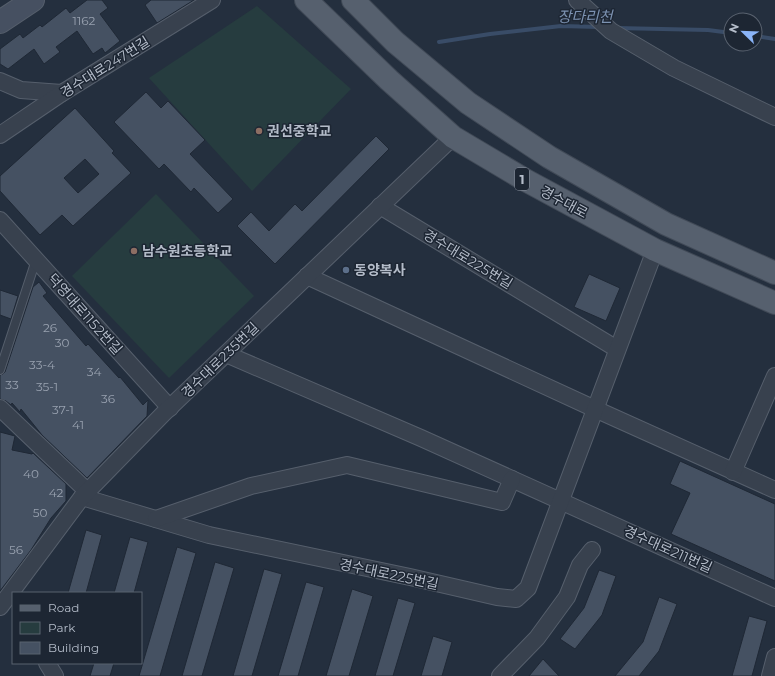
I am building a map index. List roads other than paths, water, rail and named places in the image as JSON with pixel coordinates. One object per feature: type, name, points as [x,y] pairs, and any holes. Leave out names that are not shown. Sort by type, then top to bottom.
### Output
[{"type":"main road","points":[[0,22],[33,0]]},
{"type":"main road","name":"경수대로","points":[[306,0],[389,80],[453,137],[527,181],[655,250],[775,303]]},
{"type":"main road","name":"1","points":[[353,0],[395,42],[468,103],[549,157],[666,224],[775,273]]},
{"type":"street","name":"경수대로247번길","points":[[0,136],[62,93],[212,0]]},
{"type":"street","points":[[577,0],[611,31],[674,68],[775,117]]},
{"type":"street","points":[[0,81],[21,90],[62,93]]},
{"type":"street","name":"경수대로235번길","points":[[14,592],[84,494],[170,408],[453,137]]},
{"type":"street","name":"경수대로225번길","points":[[380,206],[617,349]]},
{"type":"street","name":"덕영대로1152번길","points":[[0,220],[170,408]]},
{"type":"street","name":"경수대로225번길","points":[[84,494],[156,519],[209,535],[410,577],[497,597],[516,599],[528,588],[655,250]]},
{"type":"street","points":[[307,276],[775,490]]},
{"type":"street","points":[[226,354],[561,501]]},
{"type":"street","points":[[733,472],[775,376]]},
{"type":"street","points":[[0,408],[84,494]]},
{"type":"street","points":[[156,519],[251,486],[347,465],[502,502],[512,479]]},
{"type":"street","name":"경수대로211번길","points":[[561,501],[775,598]]},
{"type":"street","points":[[500,676],[537,638],[566,597],[580,564],[592,550]]},
{"type":"street","name":"경수대로235번길","points":[[5,604],[12,594]]},
{"type":"street","points":[[770,676],[775,658]]},
{"type":"street","points":[[48,664],[55,676]]},
{"type":"lane","points":[[0,370],[36,260]]},
{"type":"waterway","name":"장다리천","points":[[439,42],[490,34],[561,26],[599,27]]},
{"type":"waterway","name":"장다리천","points":[[616,28],[708,30],[723,32]]},
{"type":"waterway","name":"장다리천","points":[[763,37],[775,39]]},
{"type":"place","name":"권선중학교","points":[[259,131]]},
{"type":"place","name":"남수원초등학교","points":[[134,251]]},
{"type":"place","name":"동양복사","points":[[346,270]]}]
